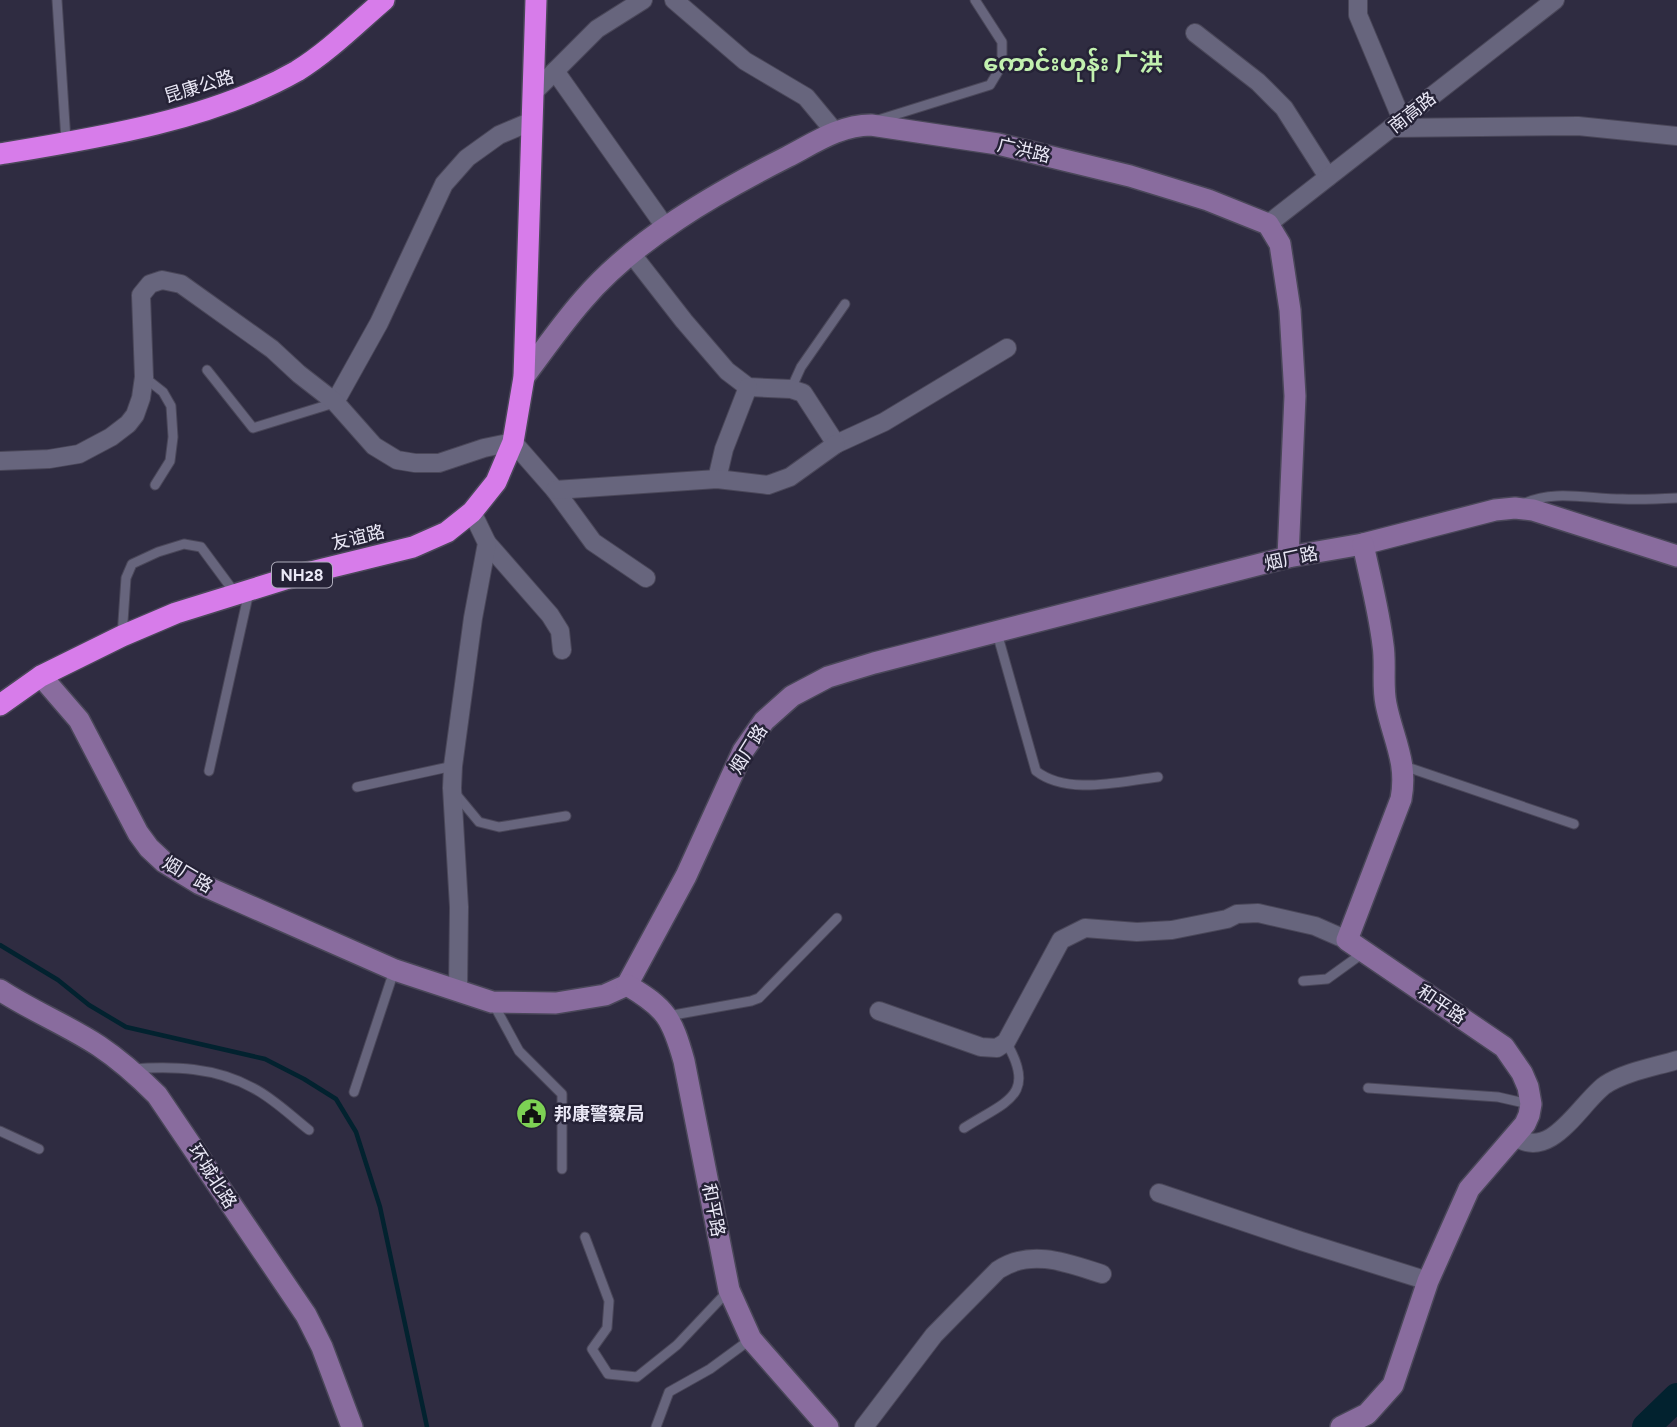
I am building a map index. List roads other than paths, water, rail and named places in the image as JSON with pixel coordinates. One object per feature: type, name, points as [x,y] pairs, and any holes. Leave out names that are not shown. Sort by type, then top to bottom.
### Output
[{"type":"highway","name":"昆康公路","points":[[0,154],[121,132],[232,101],[300,69],[384,0]]},
{"type":"highway","name":"NH28","points":[[524,377],[536,0]]},
{"type":"highway","name":"友谊路","points":[[0,705],[41,676],[176,613],[242,592],[413,547],[447,532],[472,512],[496,482],[513,442],[524,377]]},
{"type":"street","points":[[533,93],[597,29],[643,0]]},
{"type":"street","points":[[674,0],[745,61],[806,97],[835,132]]},
{"type":"street","points":[[1358,0],[1358,15],[1396,124],[1578,126],[1677,136]]},
{"type":"street","name":"南高路","points":[[1268,224],[1555,0]]},
{"type":"street","points":[[1195,33],[1258,82],[1284,108],[1328,177]]},
{"type":"street","points":[[555,71],[666,228]]},
{"type":"street","points":[[335,402],[379,323],[444,184],[467,158],[499,135],[532,121]]},
{"type":"street","name":"广洪路","points":[[524,377],[583,299],[631,253],[754,173],[853,125],[998,144],[1103,169],[1208,200],[1268,224]]},
{"type":"street","points":[[1268,224],[1280,244],[1290,310],[1295,396],[1288,557]]},
{"type":"street","points":[[631,253],[727,371],[748,387],[791,389],[803,393],[836,444]]},
{"type":"street","points":[[0,461],[49,460],[79,454],[111,437],[128,424],[135,415],[145,377],[141,295],[150,284],[162,280],[181,284],[272,349],[335,402],[374,446],[397,460],[439,463],[484,448],[513,442],[555,490],[593,542],[646,578]]},
{"type":"street","points":[[555,490],[717,479],[768,485],[790,477],[836,444],[884,422],[1007,348]]},
{"type":"street","points":[[717,479],[724,449],[748,387]]},
{"type":"street","name":"烟厂路","points":[[41,676],[79,720],[138,833],[149,848],[164,862],[200,884],[395,970],[492,1002],[527,1004],[579,1001],[605,995],[627,985],[686,876],[743,751],[764,721],[792,696],[828,677],[1288,557],[1363,544],[1496,510],[1532,510],[1677,556]]},
{"type":"street","points":[[472,512],[488,544],[550,615],[560,631],[562,650]]},
{"type":"street","points":[[458,991],[459,907],[453,766],[473,618],[488,544]]},
{"type":"street","points":[[879,1011],[981,1047],[997,1048],[1006,1042],[1060,940],[1085,928],[1137,932],[1172,930],[1227,919],[1237,914],[1258,912],[1315,926],[1355,946],[1404,783],[1404,766],[1386,704],[1384,648],[1363,544]]},
{"type":"street","name":"和平路","points":[[1355,946],[1504,1047],[1522,1073],[1531,1104]]},
{"type":"street","points":[[627,985],[651,1000],[668,1016]]},
{"type":"street","name":"环城北路","points":[[0,990],[25,1007],[98,1045],[130,1069],[157,1095],[306,1315],[322,1347],[352,1427]]},
{"type":"street","name":"和平路","points":[[668,1016],[684,1061],[729,1290],[751,1339],[828,1427]]},
{"type":"street","points":[[1514,1136],[1522,1142],[1533,1143],[1558,1134],[1603,1086],[1616,1079],[1677,1060]]},
{"type":"street","points":[[1341,1427],[1367,1414],[1393,1385],[1428,1280],[1447,1233],[1469,1189],[1525,1124],[1531,1104]]},
{"type":"street","points":[[1159,1193],[1428,1280]]},
{"type":"street","points":[[864,1427],[934,1335],[1004,1266],[1025,1258],[1049,1259],[1102,1273]]},
{"type":"lane","points":[[57,0],[66,143]]},
{"type":"lane","points":[[862,125],[990,85],[1002,65],[1002,42],[975,0]]},
{"type":"lane","points":[[791,389],[801,367],[845,304]]},
{"type":"lane","points":[[207,370],[253,428],[335,402]]},
{"type":"lane","points":[[145,377],[163,391],[171,406],[173,437],[170,461],[155,485]]},
{"type":"lane","points":[[1515,508],[1534,499],[1565,496],[1677,498]]},
{"type":"lane","points":[[122,636],[126,578],[132,564],[158,552],[184,544],[201,547],[242,592],[209,771]]},
{"type":"lane","points":[[997,633],[1036,771],[1048,780],[1074,786],[1158,777]]},
{"type":"lane","points":[[356,787],[453,766]]},
{"type":"lane","points":[[1404,766],[1574,824]]},
{"type":"lane","points":[[452,789],[479,822],[499,827],[566,816]]},
{"type":"lane","points":[[668,1016],[759,998],[837,918]]},
{"type":"lane","points":[[1303,981],[1326,979],[1355,946]]},
{"type":"lane","points":[[354,1092],[395,970]]},
{"type":"lane","points":[[492,1002],[519,1051],[562,1094],[562,1169]]},
{"type":"lane","points":[[964,1128],[1014,1096],[1020,1077],[1017,1062],[1006,1042]]},
{"type":"lane","points":[[130,1069],[162,1067],[206,1070],[253,1088],[309,1130]]},
{"type":"lane","points":[[1368,1088],[1498,1097],[1531,1104]]},
{"type":"lane","points":[[0,1131],[39,1149]]},
{"type":"lane","points":[[585,1237],[609,1301],[607,1328],[592,1349],[608,1374],[637,1377],[677,1345],[729,1290]]},
{"type":"lane","points":[[656,1427],[669,1392],[710,1369],[751,1339]]},
{"type":"waterway","points":[[0,945],[58,980],[89,1005],[126,1027],[265,1059],[336,1099],[356,1132],[380,1207],[427,1427]]},
{"type":"waterway","points":[[1646,1427],[1677,1397]]},
{"type":"place","name":"邦康警察局","points":[[531,1113]]},
{"type":"district","name":"ကောင်းဟုန်း 广洪","points":[[1073,62]]}]
